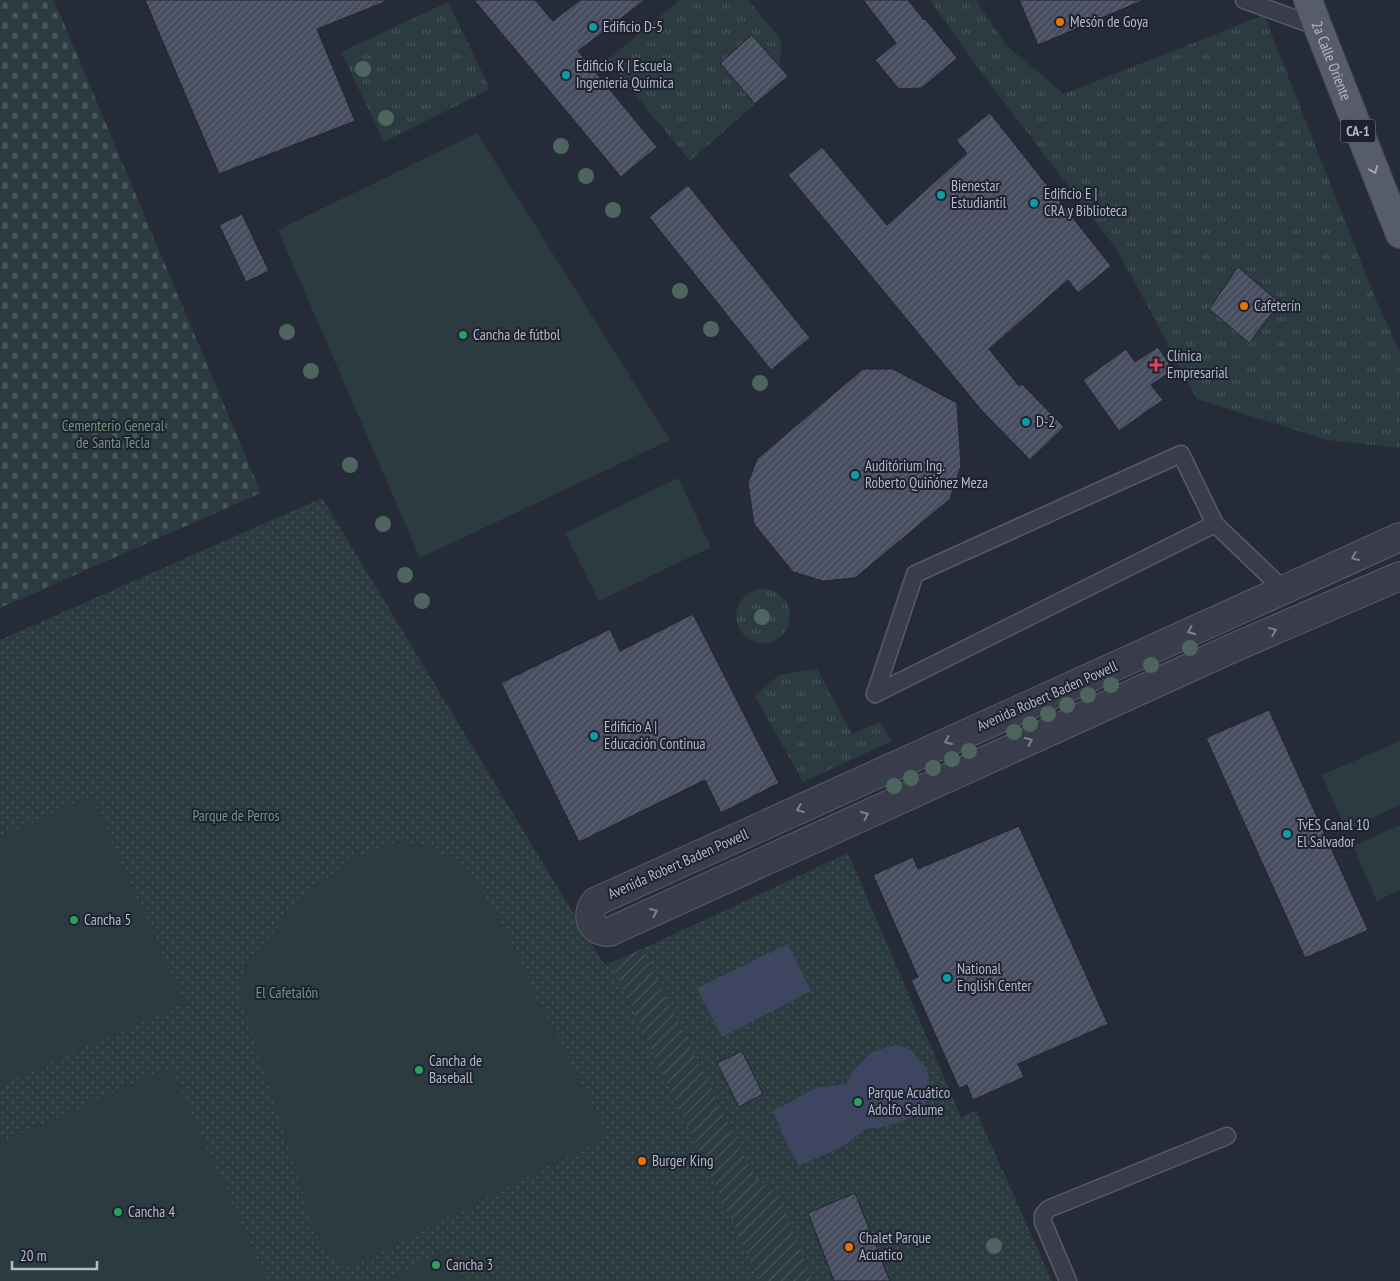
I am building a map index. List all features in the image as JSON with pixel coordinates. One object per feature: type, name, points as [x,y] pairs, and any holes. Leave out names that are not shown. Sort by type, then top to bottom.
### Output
[{"type":"main road","name":"2a Calle Oriente","points":[[1308,0],[1400,234]]},
{"type":"street","name":"Avenida Robert Baden Powell","points":[[1400,537],[595,902],[590,908],[590,917],[594,927],[602,932],[609,932],[1235,647],[1400,576]]},
{"type":"street","points":[[1221,617],[1235,647]]},
{"type":"street","points":[[975,729],[989,759]]},
{"type":"lane","points":[[1244,0],[1318,27]]},
{"type":"lane","points":[[1215,524],[874,694],[915,574],[1181,454],[1215,524],[1283,589]]},
{"type":"lane","points":[[1068,1281],[1043,1222],[1043,1215],[1048,1209],[1227,1136]]},
{"type":"green space","name":"Cementerio General de Santa Tecla","points":[[0,0],[54,0],[261,493],[0,608]]},
{"type":"green space","points":[[680,0],[748,0],[781,40],[780,67],[752,35],[720,63],[755,104],[690,161],[607,60]]},
{"type":"green space","points":[[930,0],[976,0],[1006,45],[1064,94],[1264,15],[1376,300],[1400,352],[1400,448],[1327,440],[1197,399],[1118,251],[984,76]],"holes":[[[1238,267],[1280,303],[1249,343],[1209,309]]]},
{"type":"green space","points":[[448,2],[490,89],[384,142],[341,52]]},
{"type":"green space","name":"Cancha de fútbol","points":[[477,133],[670,440],[420,558],[278,230]]},
{"type":"green space","points":[[678,478],[711,547],[599,601],[565,533]]},
{"type":"green space","name":"El Cafetalón","points":[[322,498],[604,964],[611,963],[642,949],[848,853],[961,1117],[976,1111],[1052,1281],[0,1281],[0,640]]},
{"type":"green space","points":[[763,589],[773,591],[782,597],[788,606],[790,616],[788,626],[782,635],[773,641],[763,643],[753,641],[744,635],[738,626],[736,616],[738,606],[744,597],[753,591]]},
{"type":"green space","points":[[817,669],[852,734],[880,722],[892,741],[803,782],[755,696],[779,675]]},
{"type":"green space","points":[[1400,741],[1400,805],[1346,830],[1322,775]]},
{"type":"green space","name":"Cancha 5","points":[[92,796],[184,1003],[0,1085],[0,837]]},
{"type":"green space","points":[[1400,825],[1400,890],[1377,901],[1353,846]]},
{"type":"green space","name":"Cancha de Baseball","points":[[401,841],[428,846],[458,864],[480,888],[505,929],[540,1004],[608,1136],[352,1266],[336,1261],[320,1246],[241,997],[241,977],[250,960],[304,896],[356,858]]},
{"type":"green space","points":[[642,949],[754,1176],[779,1196],[813,1281],[760,1281],[611,963]]},
{"type":"green space","name":"Cancha 4","points":[[171,1067],[267,1281],[0,1281],[0,1143]]},
{"type":"green space","name":"Cancha 3","points":[[449,1249],[465,1281],[383,1281]]},
{"type":"water","points":[[788,944],[811,991],[722,1037],[697,988]]},
{"type":"water","name":"Parque Acuático Adolfo Salume","points":[[898,1045],[911,1050],[928,1072],[930,1095],[922,1108],[912,1117],[901,1122],[865,1129],[847,1144],[799,1166],[785,1140],[773,1111],[816,1088],[846,1084],[856,1068],[867,1057],[880,1049]]},
{"type":"building","points":[[145,0],[387,0],[317,29],[355,121],[219,174]]},
{"type":"building","name":"Edificio K | Escuela Ingeniería Química","points":[[474,0],[535,0],[553,21],[580,0],[645,0],[578,51],[657,147],[621,177]]},
{"type":"building","points":[[863,0],[908,0],[957,58],[922,88],[899,89],[875,60],[896,43]]},
{"type":"building","name":"Mesón de Goya","points":[[1019,0],[1144,0],[1038,45]]},
{"type":"building","points":[[752,35],[788,76],[755,104],[720,63]]},
{"type":"building","points":[[990,113],[1111,266],[1078,293],[1068,280],[989,349],[1019,386],[1022,384],[1064,427],[1030,460],[983,412],[788,175],[822,147],[887,225],[967,153],[956,140]]},
{"type":"building","points":[[688,185],[810,338],[771,370],[649,217]]},
{"type":"building","points":[[242,214],[269,271],[246,282],[219,225]]},
{"type":"building","name":"Cafeterín","points":[[1238,267],[1280,303],[1249,343],[1209,309]]},
{"type":"building","points":[[1158,347],[1173,370],[1151,385],[1163,400],[1119,431],[1083,380],[1126,349],[1135,362]]},
{"type":"building","name":"Auditórium Ing. Roberto Quiñónez Meza","points":[[863,369],[893,369],[957,403],[961,466],[950,499],[855,578],[823,581],[793,572],[754,524],[748,483],[757,459]]},
{"type":"building","points":[[693,614],[779,783],[721,813],[705,780],[579,842],[501,683],[610,629],[620,651]]},
{"type":"building","name":"TvES Canal 10 El Salvador","points":[[1269,710],[1368,930],[1305,958],[1206,738]]},
{"type":"building","points":[[1019,826],[1108,1024],[1018,1064],[1024,1077],[973,1100],[967,1085],[959,1088],[911,980],[918,977],[873,875],[913,857],[918,869]]},
{"type":"building","points":[[742,1051],[763,1094],[739,1107],[717,1063]]},
{"type":"building","name":"Chalet Parque Acuatico","points":[[855,1193],[890,1281],[834,1281],[808,1213]]},
{"type":"place","name":"Mesón de Goya","points":[[1060,22]]},
{"type":"place","name":"Edificio D-5","points":[[593,27]]},
{"type":"place","name":"Edificio K | Escuela Ingeniería Química","points":[[566,75]]},
{"type":"place","name":"Bienestar Estudiantil","points":[[941,195]]},
{"type":"place","name":"Edificio E | CRA y Biblioteca","points":[[1034,203]]},
{"type":"place","name":"Cafeterín","points":[[1244,306]]},
{"type":"place","name":"Cancha de fútbol","points":[[463,335]]},
{"type":"place","name":"Clínica Empresarial","points":[[1156,365]]},
{"type":"place","name":"D-2","points":[[1026,422]]},
{"type":"place","name":"Auditórium Ing. Roberto Quiñónez Meza","points":[[855,475]]},
{"type":"place","name":"Edificio A | Educación Continua","points":[[594,736]]},
{"type":"place","name":"TvES Canal 10 El Salvador","points":[[1287,834]]},
{"type":"place","name":"Cancha 5","points":[[74,920]]},
{"type":"place","name":"National English Center","points":[[947,978]]},
{"type":"place","name":"Cancha de Baseball","points":[[419,1070]]},
{"type":"place","name":"Parque Acuático Adolfo Salume","points":[[858,1102]]},
{"type":"place","name":"Burger King","points":[[642,1161]]},
{"type":"place","name":"Cancha 4","points":[[118,1212]]},
{"type":"place","name":"Chalet Parque Acuatico","points":[[849,1247]]},
{"type":"place","name":"Cancha 3","points":[[436,1265]]},
{"type":"park label","name":"Parque de Perros","points":[[236,816]]}]
